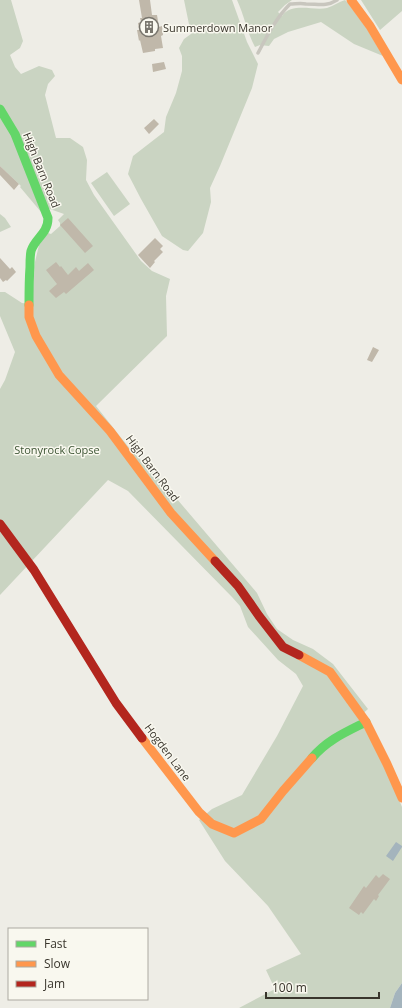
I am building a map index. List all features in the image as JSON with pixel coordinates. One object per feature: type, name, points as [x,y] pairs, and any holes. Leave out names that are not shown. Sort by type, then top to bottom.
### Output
[{"type":"street","points":[[351,0],[370,26],[402,80]]},
{"type":"street","name":"High Barn Road","points":[[0,109],[15,134],[48,218],[48,224],[44,232],[34,244],[31,252],[29,317],[36,336],[58,375],[110,431],[171,513],[238,586],[283,647],[330,672],[366,722],[402,798]]},
{"type":"street","name":"Hogden Lane","points":[[0,524],[34,570],[116,703],[199,812],[212,824],[234,833],[261,819],[317,752],[339,735],[366,722]]},
{"type":"lane","points":[[258,53],[274,23],[290,4],[322,5],[331,4],[337,0]]},
{"type":"green space","name":"Stonyrock Copse","points":[[0,0],[11,0],[23,41],[20,48],[10,55],[15,67],[21,74],[39,66],[52,70],[55,76],[48,84],[45,95],[56,138],[70,138],[83,147],[87,160],[86,180],[94,195],[141,261],[152,271],[170,279],[166,296],[167,336],[96,406],[130,449],[165,485],[257,593],[267,614],[277,629],[293,640],[313,649],[333,664],[368,709],[358,718],[366,728],[402,807],[402,983],[395,993],[390,1008],[239,1008],[275,989],[266,970],[301,954],[268,906],[225,861],[199,820],[212,809],[242,795],[277,736],[303,686],[296,674],[278,660],[248,627],[240,606],[232,597],[128,491],[108,480],[0,595],[0,389],[5,380],[15,352],[0,316],[0,292],[5,292],[22,303],[32,304],[35,262],[39,245],[48,233],[51,234],[60,226],[58,220],[64,214],[47,208],[0,105]]},
{"type":"green space","points":[[184,0],[232,0],[247,42],[258,64],[252,88],[210,188],[211,202],[203,233],[188,251],[183,250],[162,236],[128,174],[133,156],[164,132],[166,117],[176,93],[182,71],[182,56],[179,48],[184,39],[191,34]]},
{"type":"green space","points":[[237,0],[292,0],[278,12],[282,16],[291,9],[327,8],[345,0],[367,29],[383,56],[354,44],[321,22],[288,32],[274,39],[269,46],[260,45],[255,47]]},
{"type":"green space","points":[[361,0],[402,0],[402,11],[380,30]]},
{"type":"green space","points":[[0,115],[12,135],[41,212],[20,187],[21,186],[0,166]]},
{"type":"green space","points":[[107,172],[130,204],[114,216],[91,183]]},
{"type":"green space","points":[[0,214],[5,218],[11,227],[0,232]]},
{"type":"shaded area","points":[[396,842],[402,847],[393,861],[386,856]]},
{"type":"shaded area","points":[[402,983],[402,1008],[390,1008],[395,993]]},
{"type":"building","name":"Summerdown Manor","points":[[139,0],[150,0],[152,15],[157,15],[159,27],[162,26],[163,35],[161,36],[163,48],[143,53],[137,30],[139,30],[138,23],[141,22],[140,18],[142,18]]},
{"type":"building","points":[[164,62],[166,69],[153,72],[152,64]]},
{"type":"building","points":[[154,119],[159,124],[149,134],[144,128]]},
{"type":"building","points":[[0,166],[19,184],[14,190],[0,175]]},
{"type":"building","points":[[68,218],[93,246],[85,253],[60,225]]},
{"type":"building","points":[[155,238],[163,246],[160,249],[163,252],[154,261],[155,262],[150,268],[138,255]]},
{"type":"building","points":[[0,258],[10,269],[12,267],[16,272],[7,281],[6,280],[3,282],[0,278]]},
{"type":"building","points":[[56,262],[68,275],[76,267],[79,271],[88,263],[94,270],[66,294],[64,292],[56,298],[49,291],[57,284],[46,270]]},
{"type":"building","points":[[373,347],[379,350],[372,362],[367,360]]},
{"type":"building","points":[[383,874],[390,879],[378,895],[379,896],[376,901],[374,899],[363,914],[361,912],[359,915],[349,908],[364,886],[366,888],[376,875],[379,878]]},
{"type":"traffic: fast","points":[[0,109],[15,134],[48,218],[44,232],[35,243],[31,251],[29,305]]},
{"type":"traffic: fast","points":[[312,758],[330,741],[366,722]]},
{"type":"traffic: slow","points":[[351,0],[370,26],[402,80]]},
{"type":"traffic: slow","points":[[29,305],[29,317],[36,336],[59,375],[110,431],[171,513],[215,561]]},
{"type":"traffic: slow","points":[[299,655],[330,672],[366,722],[402,798]]},
{"type":"traffic: slow","points":[[142,738],[199,812],[212,824],[234,833],[261,819],[312,758]]},
{"type":"traffic: jam","points":[[0,524],[34,570],[116,703],[142,738]]},
{"type":"traffic: jam","points":[[215,561],[238,586],[283,647],[299,655]]},
{"type":"place","name":"Summerdown Manor","points":[[149,27]]}]
